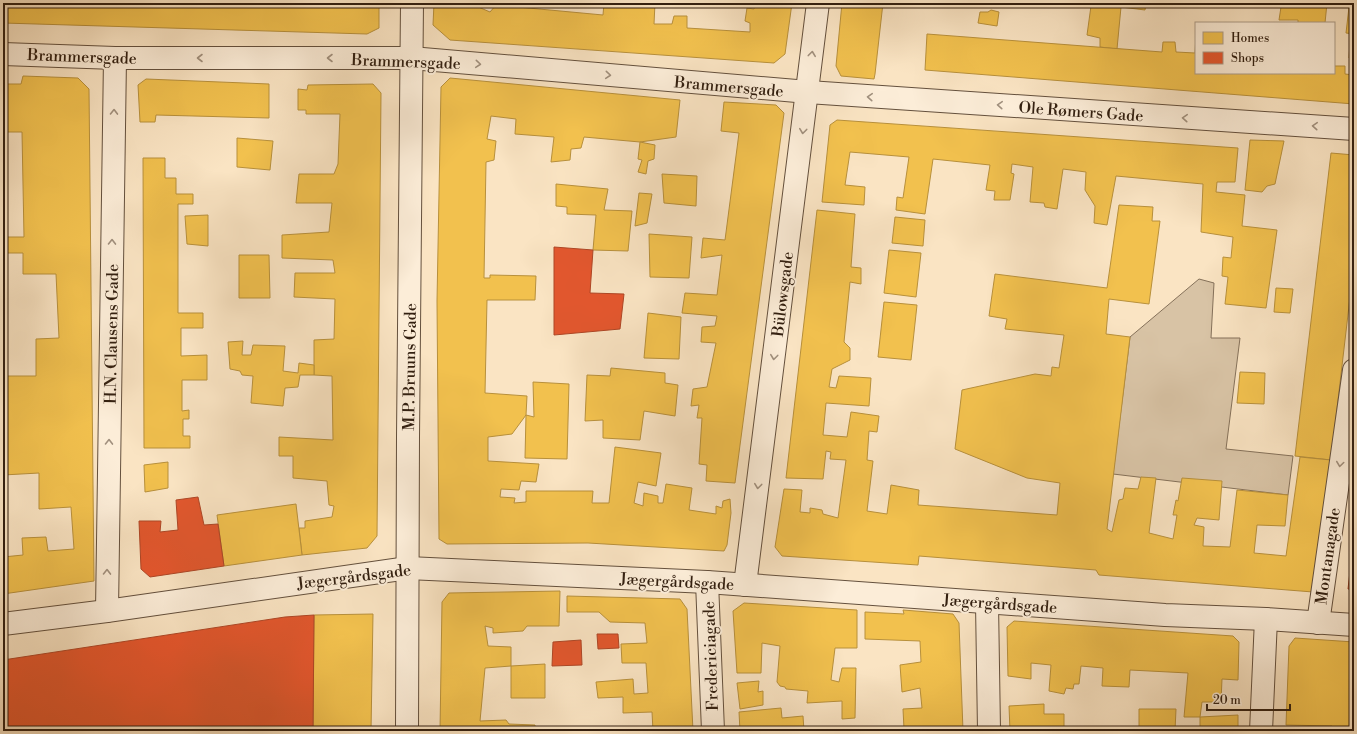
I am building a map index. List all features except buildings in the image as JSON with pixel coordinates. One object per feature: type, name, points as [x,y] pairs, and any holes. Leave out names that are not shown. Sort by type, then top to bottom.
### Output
[{"type":"street","name":"M.P. Bruuns Gade","points":[[407,731],[412,3]]},
{"type":"street","name":"Bülowsgade","points":[[745,584],[818,3]]},
{"type":"street","name":"Brammersgade","points":[[3,54],[115,58],[412,58],[808,92]]},
{"type":"street","name":"H.N. Clausens Gade","points":[[107,611],[115,58]]},
{"type":"street","name":"Ole Rømers Gade","points":[[808,92],[1354,129]]},
{"type":"street","name":"Montanagade","points":[[1318,623],[1354,370]]},
{"type":"street","name":"Jægergårdsgade","points":[[3,624],[107,611],[408,568],[745,584],[1165,615],[1266,619],[1354,625]]},
{"type":"street","name":"Fredericiagade","points":[[706,582],[713,731]]},
{"type":"street","points":[[987,603],[989,731]]},
{"type":"street","points":[[1261,731],[1266,619]]},
{"type":"shaded area","points":[[1199,279],[1214,283],[1211,338],[1240,338],[1226,449],[1293,456],[1288,495],[1113,474],[1130,337]]}]
